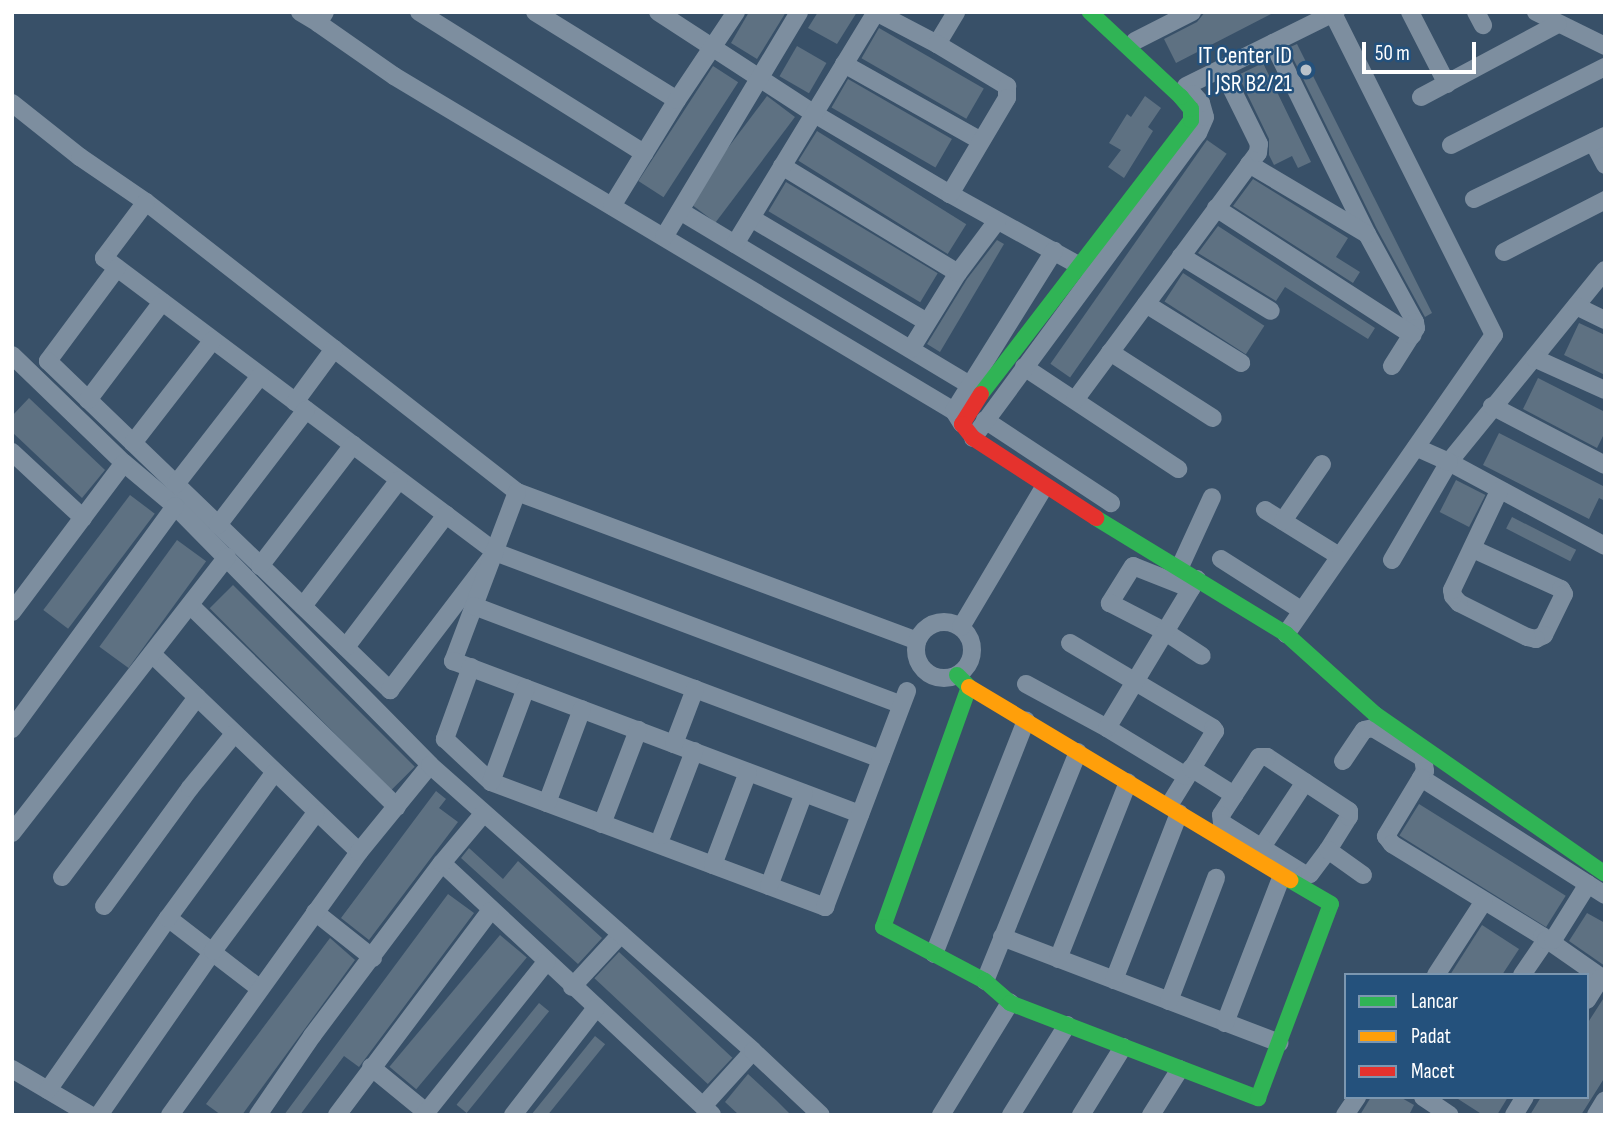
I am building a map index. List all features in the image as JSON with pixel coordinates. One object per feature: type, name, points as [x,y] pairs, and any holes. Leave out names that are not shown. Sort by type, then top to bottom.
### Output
[{"type":"street","points":[[300,12],[321,18],[394,76],[664,237],[963,424],[1044,487],[1179,569],[1194,584]]},
{"type":"street","points":[[419,12],[644,153]]},
{"type":"street","points":[[535,12],[677,100]]},
{"type":"street","points":[[612,206],[677,100],[736,12]]},
{"type":"street","points":[[664,237],[799,12]]},
{"type":"street","points":[[735,244],[876,12],[937,44],[1007,86],[1007,98],[950,194]]},
{"type":"street","points":[[937,44],[956,12]]},
{"type":"street","points":[[963,424],[993,376],[1179,139],[1192,114],[1181,97],[1090,12]]},
{"type":"street","points":[[963,424],[985,419],[1203,123],[1200,103],[1186,86],[1103,12]]},
{"type":"street","points":[[1135,41],[1192,12]]},
{"type":"street","points":[[1410,12],[1447,84]]},
{"type":"street","points":[[1536,12],[1605,46]]},
{"type":"street","points":[[1186,86],[1334,13],[1494,333],[1286,634]]},
{"type":"street","points":[[663,14],[758,80],[950,194],[1080,266]]},
{"type":"street","points":[[1421,97],[1558,24]]},
{"type":"street","points":[[1273,43],[1367,234],[1415,322],[1412,335],[1392,366]]},
{"type":"street","points":[[845,64],[981,141]]},
{"type":"street","points":[[1451,145],[1605,67]]},
{"type":"street","points":[[1075,400],[1249,164],[1259,146],[1222,69]]},
{"type":"street","points":[[12,103],[80,157],[146,202],[517,492],[917,641]]},
{"type":"street","points":[[1474,200],[1599,139],[1605,165]]},
{"type":"street","points":[[1249,164],[1367,234]]},
{"type":"street","points":[[782,166],[958,273]]},
{"type":"street","points":[[1504,252],[1605,200]]},
{"type":"street","points":[[146,202],[104,258],[495,552],[904,698],[825,907],[491,782],[445,739],[471,667]]},
{"type":"street","points":[[1216,208],[1412,335]]},
{"type":"street","points":[[680,211],[970,385]]},
{"type":"street","points":[[751,218],[927,322]]},
{"type":"street","points":[[911,349],[958,273],[997,221]]},
{"type":"street","points":[[963,424],[970,385],[1054,251]]},
{"type":"street","points":[[1181,256],[1271,311]]},
{"type":"street","points":[[117,268],[48,361],[390,690],[495,552]]},
{"type":"street","points":[[1392,560],[1449,462],[1605,270]]},
{"type":"street","points":[[88,400],[162,302]]},
{"type":"street","points":[[1146,304],[1241,363]]},
{"type":"street","points":[[1576,306],[1605,320]]},
{"type":"street","points":[[133,443],[212,340]]},
{"type":"street","points":[[218,525],[301,406],[334,349]]},
{"type":"street","points":[[1110,352],[1213,418]]},
{"type":"street","points":[[12,355],[124,463],[175,506],[430,765],[482,814],[753,1051],[821,1115]]},
{"type":"street","points":[[1534,358],[1605,390]]},
{"type":"street","points":[[1024,367],[1178,469]]},
{"type":"street","points":[[176,484],[260,376]]},
{"type":"street","points":[[1492,406],[1605,465]]},
{"type":"street","points":[[985,419],[1111,503]]},
{"type":"street","points":[[261,565],[353,445]]},
{"type":"street","points":[[1416,447],[1605,546]]},
{"type":"street","points":[[12,452],[82,518]]},
{"type":"street","points":[[12,612],[124,463]]},
{"type":"street","points":[[1283,521],[1322,464]]},
{"type":"street","points":[[303,606],[399,480]]},
{"type":"street","points":[[961,627],[1044,487]]},
{"type":"street","points":[[1473,549],[1561,589],[1564,594],[1544,635],[1536,639],[1527,637],[1455,599],[1452,590],[1499,491]]},
{"type":"street","points":[[517,492],[453,661],[860,814]]},
{"type":"street","points":[[1179,569],[1212,497]]},
{"type":"street","points":[[12,729],[175,506]]},
{"type":"street","points":[[1265,510],[1339,556]]},
{"type":"street","points":[[346,648],[446,515]]},
{"type":"street","points":[[12,833],[227,557]]},
{"type":"street","points":[[1221,559],[1301,610]]},
{"type":"street","points":[[1202,656],[1164,631],[1105,600],[1133,566],[1194,584],[1286,634],[1375,715],[1605,874]]},
{"type":"street","points":[[1107,728],[1194,584]]},
{"type":"street","points":[[190,604],[397,807]]},
{"type":"street","points":[[474,606],[880,759]]},
{"type":"street","points":[[917,641],[917,658],[926,671],[941,678],[963,681],[1128,782],[1176,806],[1331,904],[1258,1098],[1010,1003],[985,981],[883,927],[963,681],[969,664],[973,648],[961,627],[947,621],[932,624],[917,641]]},
{"type":"street","points":[[1070,643],[1213,727],[1215,731],[1188,772],[1114,980]]},
{"type":"street","points":[[152,654],[316,814],[359,852]]},
{"type":"street","points":[[1026,684],[1234,795]]},
{"type":"street","points":[[491,782],[526,688]]},
{"type":"street","points":[[674,744],[695,689]]},
{"type":"street","points":[[62,877],[197,698]]},
{"type":"street","points":[[547,803],[582,709]]},
{"type":"street","points":[[934,954],[1026,721]]},
{"type":"street","points":[[1343,761],[1364,730],[1373,728],[1423,758],[1425,771],[1386,836],[1387,840],[1603,979],[1589,997]]},
{"type":"street","points":[[602,824],[638,730]]},
{"type":"street","points":[[104,906],[190,788],[234,734]]},
{"type":"street","points":[[662,835],[694,751]]},
{"type":"street","points":[[985,981],[1078,752]]},
{"type":"street","points":[[1262,755],[1305,782],[1350,813],[1328,850],[1308,875],[1220,821],[1234,795],[1262,755]]},
{"type":"street","points":[[170,1115],[359,852],[430,765]]},
{"type":"street","points":[[713,865],[748,772]]},
{"type":"street","points":[[48,1090],[168,918],[274,773]]},
{"type":"street","points":[[1420,778],[1605,895]]},
{"type":"street","points":[[1058,959],[1128,782]]},
{"type":"street","points":[[1262,847],[1305,782]]},
{"type":"street","points":[[769,886],[804,793]]},
{"type":"street","points":[[99,1115],[213,951],[316,814]]},
{"type":"street","points":[[258,1115],[312,1036],[482,814]]},
{"type":"street","points":[[1328,850],[1363,875]]},
{"type":"street","points":[[442,863],[490,911],[708,1110],[753,1051]]},
{"type":"street","points":[[1225,1023],[1282,875]]},
{"type":"street","points":[[1169,1001],[1216,878]]},
{"type":"street","points":[[1546,940],[1553,940],[1588,884]]},
{"type":"street","points":[[1437,973],[1484,901]]},
{"type":"street","points":[[337,1115],[490,911]]},
{"type":"street","points":[[315,912],[373,958]]},
{"type":"street","points":[[168,918],[259,988]]},
{"type":"street","points":[[572,987],[621,934]]},
{"type":"street","points":[[1002,937],[1279,1043]]},
{"type":"street","points":[[1523,973],[1546,940]]},
{"type":"street","points":[[371,1067],[425,1113],[546,962]]},
{"type":"street","points":[[941,1115],[1010,1003]]},
{"type":"street","points":[[513,1115],[596,1008]]},
{"type":"street","points":[[1011,1115],[1067,1025]]},
{"type":"street","points":[[1081,1115],[1123,1047]]},
{"type":"street","points":[[12,1069],[90,1115]]},
{"type":"street","points":[[1151,1115],[1180,1069]]},
{"type":"street","points":[[1345,1115],[1355,1099]]},
{"type":"street","points":[[1514,1115],[1524,1099]]},
{"type":"street","points":[[1596,1115],[1605,1100]]},
{"type":"building","points":[[749,12],[786,12],[757,59],[731,43]]},
{"type":"building","points":[[818,12],[857,12],[837,44],[808,28]]},
{"type":"building","points":[[1205,12],[1275,12],[1176,63],[1164,39],[1197,22]]},
{"type":"building","points":[[879,28],[984,88],[966,119],[862,58]]},
{"type":"building","points":[[1297,44],[1432,313],[1425,317],[1377,229],[1288,48]]},
{"type":"building","points":[[797,46],[826,63],[809,93],[780,76]]},
{"type":"building","points":[[1263,63],[1311,162],[1298,168],[1292,156],[1274,165],[1269,155],[1269,139],[1238,75]]},
{"type":"building","points":[[713,66],[738,82],[664,197],[638,181]]},
{"type":"building","points":[[848,79],[952,139],[935,168],[832,108]]},
{"type":"building","points":[[767,96],[795,117],[716,222],[688,201]]},
{"type":"building","points":[[1145,96],[1161,108],[1148,127],[1153,131],[1124,178],[1108,167],[1121,150],[1109,143],[1127,114],[1131,117]]},
{"type":"building","points":[[817,131],[966,224],[948,254],[798,161]]},
{"type":"building","points":[[1207,140],[1227,154],[1070,377],[1050,364]]},
{"type":"building","points":[[1253,179],[1348,238],[1336,257],[1360,272],[1353,283],[1233,206]]},
{"type":"building","points":[[786,182],[938,273],[920,302],[768,211]]},
{"type":"building","points":[[1218,226],[1375,328],[1368,339],[1285,287],[1276,301],[1198,253]]},
{"type":"building","points":[[997,240],[1004,244],[940,352],[927,344],[967,279]]},
{"type":"building","points":[[1183,273],[1264,326],[1246,354],[1164,302]]},
{"type":"building","points":[[1579,323],[1605,335],[1605,375],[1564,355]]},
{"type":"building","points":[[1538,378],[1605,412],[1605,432],[1597,448],[1523,409]]},
{"type":"building","points":[[29,398],[105,470],[82,498],[12,432],[12,416]]},
{"type":"building","points":[[1499,433],[1605,487],[1605,501],[1599,498],[1589,519],[1483,465]]},
{"type":"building","points":[[1456,480],[1485,495],[1469,527],[1440,512]]},
{"type":"building","points":[[130,495],[155,514],[68,629],[43,610]]},
{"type":"building","points":[[1512,517],[1576,550],[1570,561],[1506,529]]},
{"type":"building","points":[[177,540],[206,561],[129,668],[99,647]]},
{"type":"building","points":[[233,585],[415,767],[391,790],[210,608]]},
{"type":"building","points":[[436,791],[446,799],[439,808],[458,822],[369,940],[341,918]]},
{"type":"building","points":[[1419,804],[1566,896],[1546,927],[1399,835]]},
{"type":"building","points":[[469,848],[503,879],[518,861],[602,938],[578,964],[461,858]]},
{"type":"building","points":[[448,894],[474,913],[359,1067],[344,1056],[300,1115],[284,1115]]},
{"type":"building","points":[[1587,913],[1605,923],[1605,966],[1569,941]]},
{"type":"building","points":[[1482,925],[1519,949],[1503,973],[1451,973]]},
{"type":"building","points":[[500,935],[527,957],[416,1089],[389,1067]]},
{"type":"building","points":[[330,938],[355,960],[242,1115],[221,1115],[206,1104]]},
{"type":"building","points":[[619,952],[732,1058],[708,1084],[594,978]]},
{"type":"building","points":[[1605,996],[1605,1077],[1581,1115],[1530,1115],[1540,1099],[1589,1099],[1589,1021]]},
{"type":"building","points":[[539,1003],[549,1011],[467,1113],[457,1105]]},
{"type":"building","points":[[595,1036],[605,1044],[548,1115],[533,1113]]},
{"type":"building","points":[[748,1074],[791,1115],[739,1115],[725,1102]]},
{"type":"building","points":[[1370,1099],[1404,1099],[1414,1105],[1409,1115],[1360,1115]]},
{"type":"building","points":[[1458,1099],[1507,1099],[1497,1115],[1483,1115]]},
{"type":"traffic: fast","points":[[981,394],[1191,120],[1191,109],[1181,97],[1090,12]]},
{"type":"traffic: fast","points":[[1096,518],[1286,634],[1375,714],[1605,874]]},
{"type":"traffic: fast","points":[[957,675],[969,687],[883,927],[985,981],[1010,1003],[1258,1098],[1331,904],[1290,880]]},
{"type":"traffic: slow","points":[[969,687],[1290,880]]},
{"type":"traffic: jam","points":[[981,394],[962,424],[973,438],[1096,518]]},
{"type":"place","name":"IT Center ID | JSR B2/21","points":[[1306,70]]}]
